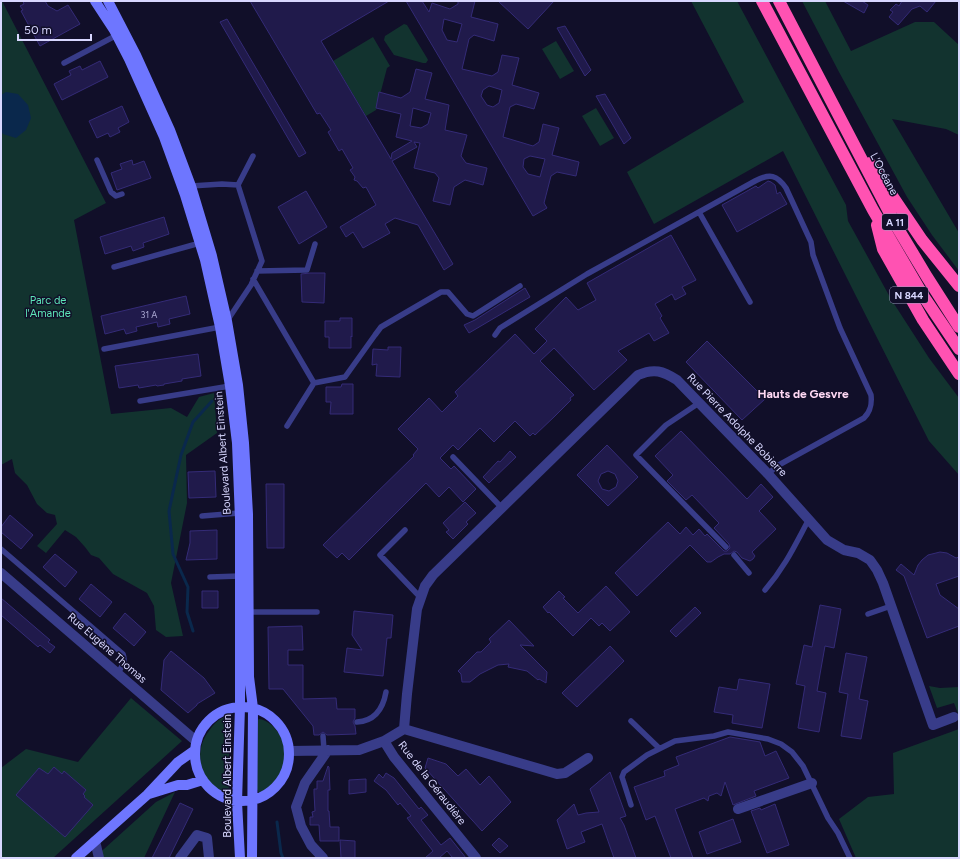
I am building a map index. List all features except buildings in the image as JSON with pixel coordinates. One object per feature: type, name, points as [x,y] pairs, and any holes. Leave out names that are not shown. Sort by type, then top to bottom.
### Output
[{"type":"highway","name":"A 11","points":[[762,1],[873,210],[924,297],[959,349]]},
{"type":"highway","name":"A 11","points":[[779,1],[837,114]]},
{"type":"highway","points":[[837,114],[922,240],[959,286]]},
{"type":"highway","name":"L’Océane","points":[[837,114],[897,227],[959,327]]},
{"type":"highway","name":"N 844","points":[[873,210],[883,249],[923,320],[959,374]]},
{"type":"main road","name":"Boulevard Albert Einstein","points":[[95,1],[117,36],[164,137],[185,195],[224,324],[237,443],[240,576],[240,707],[237,802],[240,858]]},
{"type":"main road","name":"Boulevard Albert Einstein","points":[[108,1],[136,55],[170,130],[191,186],[212,256],[224,324],[238,385],[244,443],[248,514],[249,677],[253,708],[252,858]]},
{"type":"main road","points":[[240,707],[253,708],[264,712],[274,719],[282,730],[288,742],[290,751],[287,772],[279,785],[265,797],[252,801],[237,802],[218,795],[202,780],[197,767],[196,745],[202,730],[210,720],[221,712],[240,707]]},
{"type":"main road","points":[[76,858],[147,795],[196,745]]},
{"type":"main road","points":[[147,795],[178,785],[187,785],[202,780]]},
{"type":"street","name":"Rue Pierre Adolphe Bobierre","points":[[404,729],[417,609],[425,586],[433,575],[638,375],[647,371],[657,371],[667,374],[677,380],[768,474],[809,518],[827,540],[844,550],[858,553],[870,560],[877,570],[891,606],[933,725],[954,718]]},
{"type":"street","name":"Rue Eugène Thomas","points":[[1,573],[118,673],[196,745]]},
{"type":"street","points":[[384,741],[404,729],[557,774],[565,773],[588,758]]},
{"type":"street","name":"Rue de la Géraudière","points":[[290,751],[359,750],[384,741],[394,757],[476,858]]},
{"type":"street","points":[[323,858],[311,845],[301,826],[296,807],[304,783],[326,750]]},
{"type":"street","points":[[738,809],[812,783]]},
{"type":"street","points":[[180,858],[197,835],[207,838],[209,858]]},
{"type":"street","points":[[95,841],[99,858]]},
{"type":"lane","points":[[64,63],[117,36]]},
{"type":"lane","points":[[104,349],[224,324],[253,279],[262,261],[238,185],[253,156]]},
{"type":"lane","points":[[97,160],[111,192],[116,196],[122,194]]},
{"type":"lane","points":[[495,335],[500,328],[587,274],[761,178],[771,176],[781,181],[786,188],[811,242],[813,255],[840,328],[871,395],[870,409],[864,418],[777,466],[768,474]]},
{"type":"lane","points":[[191,186],[222,184],[238,185]]},
{"type":"lane","points":[[699,212],[750,302]]},
{"type":"lane","points":[[114,267],[200,243]]},
{"type":"lane","points":[[257,271],[307,270],[314,244]]},
{"type":"lane","points":[[253,279],[314,383]]},
{"type":"lane","points":[[287,426],[314,383],[345,377],[381,327],[441,292],[448,292],[467,314],[473,316],[520,286]]},
{"type":"lane","points":[[140,401],[230,386]]},
{"type":"lane","points":[[699,403],[666,425],[636,456],[726,547]]},
{"type":"lane","points":[[453,457],[502,508]]},
{"type":"lane","points":[[202,516],[239,512]]},
{"type":"lane","points":[[765,590],[781,570],[809,518]]},
{"type":"lane","points":[[405,530],[380,555],[420,598]]},
{"type":"lane","points":[[1,549],[123,654],[124,664],[118,673]]},
{"type":"lane","points":[[734,555],[750,572]]},
{"type":"lane","points":[[210,576],[240,576]]},
{"type":"lane","points":[[868,614],[891,606]]},
{"type":"lane","points":[[249,612],[317,612]]},
{"type":"lane","points":[[357,722],[367,720],[380,711],[386,692]]},
{"type":"lane","points":[[631,721],[659,748]]},
{"type":"lane","points":[[630,805],[622,777],[624,772],[659,748],[675,741],[714,736],[728,732],[768,739],[781,744],[792,752],[803,766],[828,818],[850,858]]},
{"type":"lane","points":[[323,736],[326,750]]},
{"type":"green space","name":"Parc de l'Amande","points":[[1,1],[106,203],[74,220],[111,414],[171,408],[187,417],[199,397],[214,393],[217,433],[186,455],[187,503],[171,583],[183,636],[166,637],[156,630],[154,606],[147,593],[113,574],[99,558],[91,555],[76,537],[65,530],[46,553],[37,546],[57,524],[55,515],[47,513],[37,504],[27,485],[15,473],[12,459],[1,465]]},
{"type":"green space","points":[[691,1],[737,1],[846,205],[848,221],[891,299],[929,358],[959,398],[959,475],[929,441],[783,151],[654,224],[627,172],[744,102]]},
{"type":"green space","points":[[802,1],[825,1],[851,51],[915,22],[934,22],[959,45],[959,135],[946,129],[892,119],[959,233],[959,271],[932,235],[907,197]]},
{"type":"green space","points":[[404,24],[407,25],[427,58],[428,60],[426,63],[394,55],[384,40],[385,36]]},
{"type":"green space","points":[[373,37],[390,66],[387,68],[376,110],[366,116],[333,61]]},
{"type":"green space","points":[[556,41],[574,71],[560,79],[542,49]]},
{"type":"green space","points":[[596,108],[614,138],[600,146],[582,116]]},
{"type":"green space","points":[[929,686],[940,688],[959,687],[959,716],[954,703],[937,708]]},
{"type":"green space","points":[[131,698],[182,741],[53,858],[1,858],[1,768],[26,749],[78,762]]},
{"type":"green space","points":[[225,717],[229,724],[229,787],[225,792],[216,788],[204,774],[200,757],[204,739],[209,731],[216,722]]},
{"type":"green space","points":[[259,719],[269,723],[277,731],[282,740],[287,758],[283,774],[278,782],[271,789],[262,794],[259,793],[257,789]]},
{"type":"green space","points":[[959,729],[959,858],[856,858],[839,819],[868,797],[894,794],[893,753]]},
{"type":"green space","points":[[175,792],[144,858],[94,858],[156,802]]},
{"type":"water","points":[[6,92],[18,94],[28,105],[31,118],[26,130],[16,138],[3,134],[1,131],[1,95]]},
{"type":"waterway","points":[[193,631],[187,612],[188,587],[173,554],[169,511],[181,455],[193,422],[212,401]]},
{"type":"waterway","points":[[277,822],[283,858]]},
{"type":"district","name":"Hauts de Gesvre","points":[[803,394]]}]
